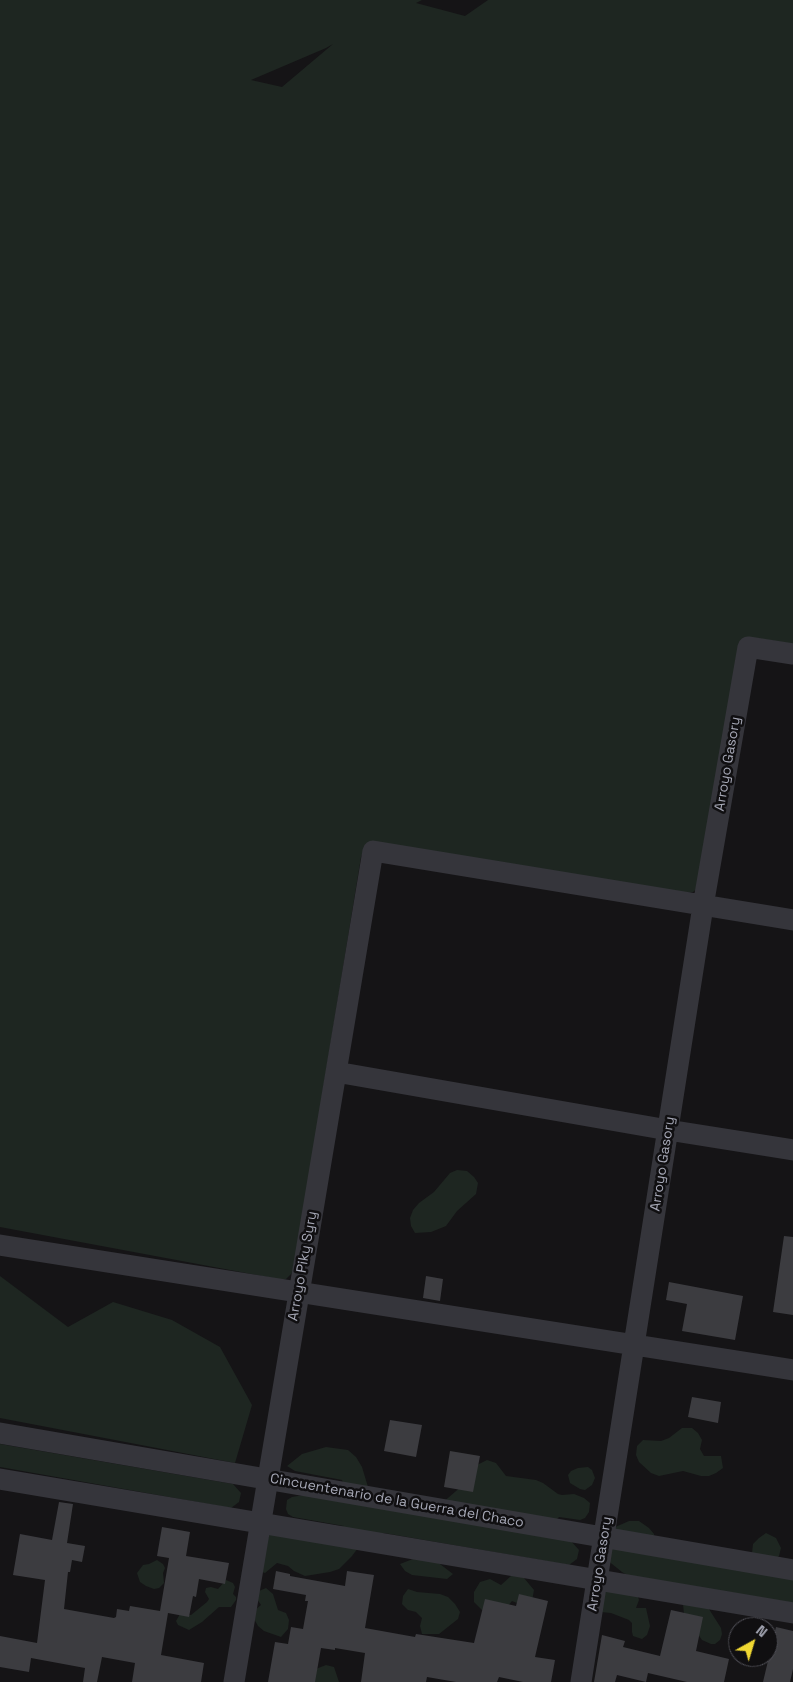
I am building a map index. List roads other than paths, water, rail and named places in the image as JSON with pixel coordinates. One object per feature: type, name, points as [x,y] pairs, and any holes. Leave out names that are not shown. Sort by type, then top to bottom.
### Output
[{"type":"street","name":"Arroyo Gasory","points":[[581,1682],[703,906],[748,646],[793,654]]},
{"type":"street","name":"Arroyo Piky Syry","points":[[234,1682],[373,851],[703,906]]},
{"type":"street","points":[[703,906],[793,920]]},
{"type":"street","points":[[336,1072],[793,1150]]},
{"type":"street","points":[[0,1245],[793,1370]]},
{"type":"street","name":"Cincuentenario de la Guerra del Chaco","points":[[0,1433],[793,1570]]},
{"type":"street","points":[[0,1479],[793,1613]]}]
